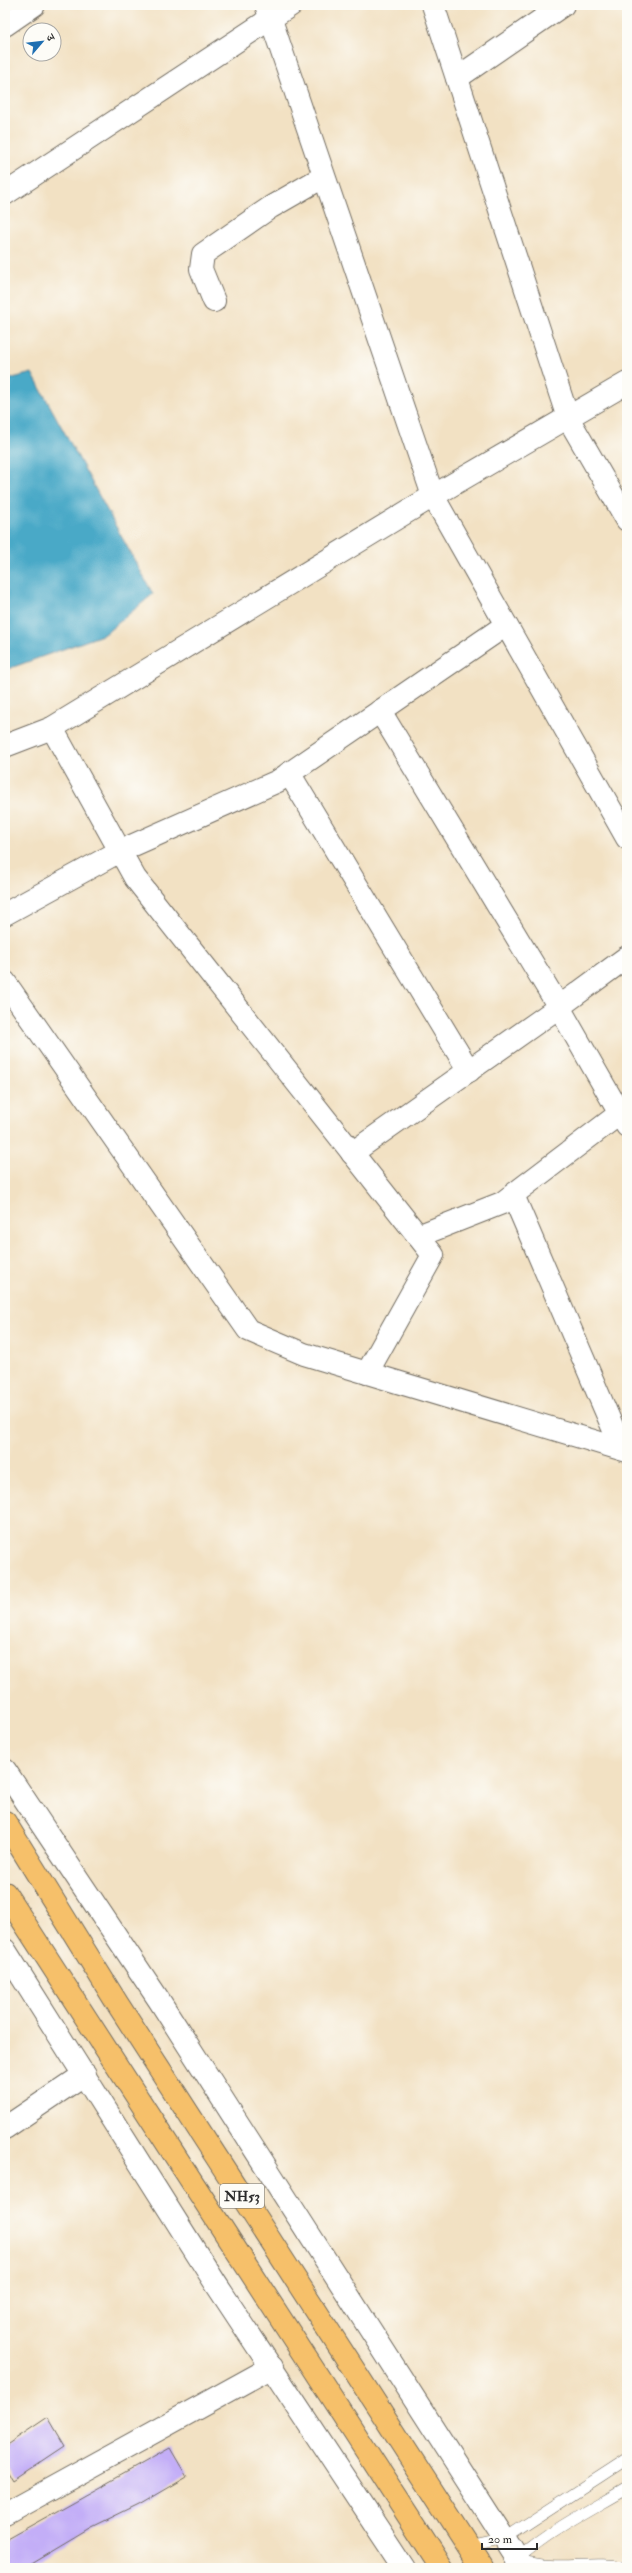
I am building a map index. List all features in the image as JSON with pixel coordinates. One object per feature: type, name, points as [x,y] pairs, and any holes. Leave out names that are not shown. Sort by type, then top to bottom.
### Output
[{"type":"highway","name":"NH53","points":[[5,1822],[117,2003],[482,2568]]},
{"type":"highway","name":"NH53","points":[[5,1893],[442,2568]]},
{"type":"street","points":[[5,25],[34,5]]},
{"type":"street","points":[[5,194],[268,12],[291,5]]},
{"type":"street","points":[[433,5],[568,418],[627,520]]},
{"type":"street","points":[[457,78],[563,5]]},
{"type":"street","points":[[268,12],[433,496],[627,838]]},
{"type":"street","points":[[214,301],[201,269],[203,254],[271,207],[324,177]]},
{"type":"street","points":[[5,746],[52,728],[433,496],[627,383]]},
{"type":"street","points":[[5,914],[120,851],[278,781],[506,625]]},
{"type":"street","points":[[380,712],[560,1007],[624,1116],[502,1203],[418,1236]]},
{"type":"street","points":[[52,728],[135,878],[433,1255],[367,1373]]},
{"type":"street","points":[[289,773],[469,1071]]},
{"type":"street","points":[[352,1153],[560,1007],[627,957]]},
{"type":"street","points":[[5,982],[248,1330],[304,1354],[624,1450]]},
{"type":"street","points":[[513,1195],[624,1450]]},
{"type":"street","points":[[5,1770],[159,2000],[504,2539],[517,2565]]},
{"type":"street","points":[[5,1950],[85,2074],[216,2284],[404,2568]]},
{"type":"street","points":[[5,2128],[85,2074]]},
{"type":"street","points":[[5,2514],[272,2367]]},
{"type":"lane","points":[[468,2547],[504,2539],[627,2459]]},
{"type":"lane","points":[[517,2565],[627,2488]]},
{"type":"lane","points":[[517,2565],[575,2568],[615,2565],[627,2568]]},
{"type":"water","points":[[32,373],[153,594],[105,634],[5,670],[5,380]]},
{"type":"building","points":[[48,2417],[65,2446],[14,2480],[5,2465],[5,2446]]},
{"type":"building","points":[[170,2448],[187,2477],[139,2505],[92,2528],[25,2568],[5,2568],[5,2540]]}]
